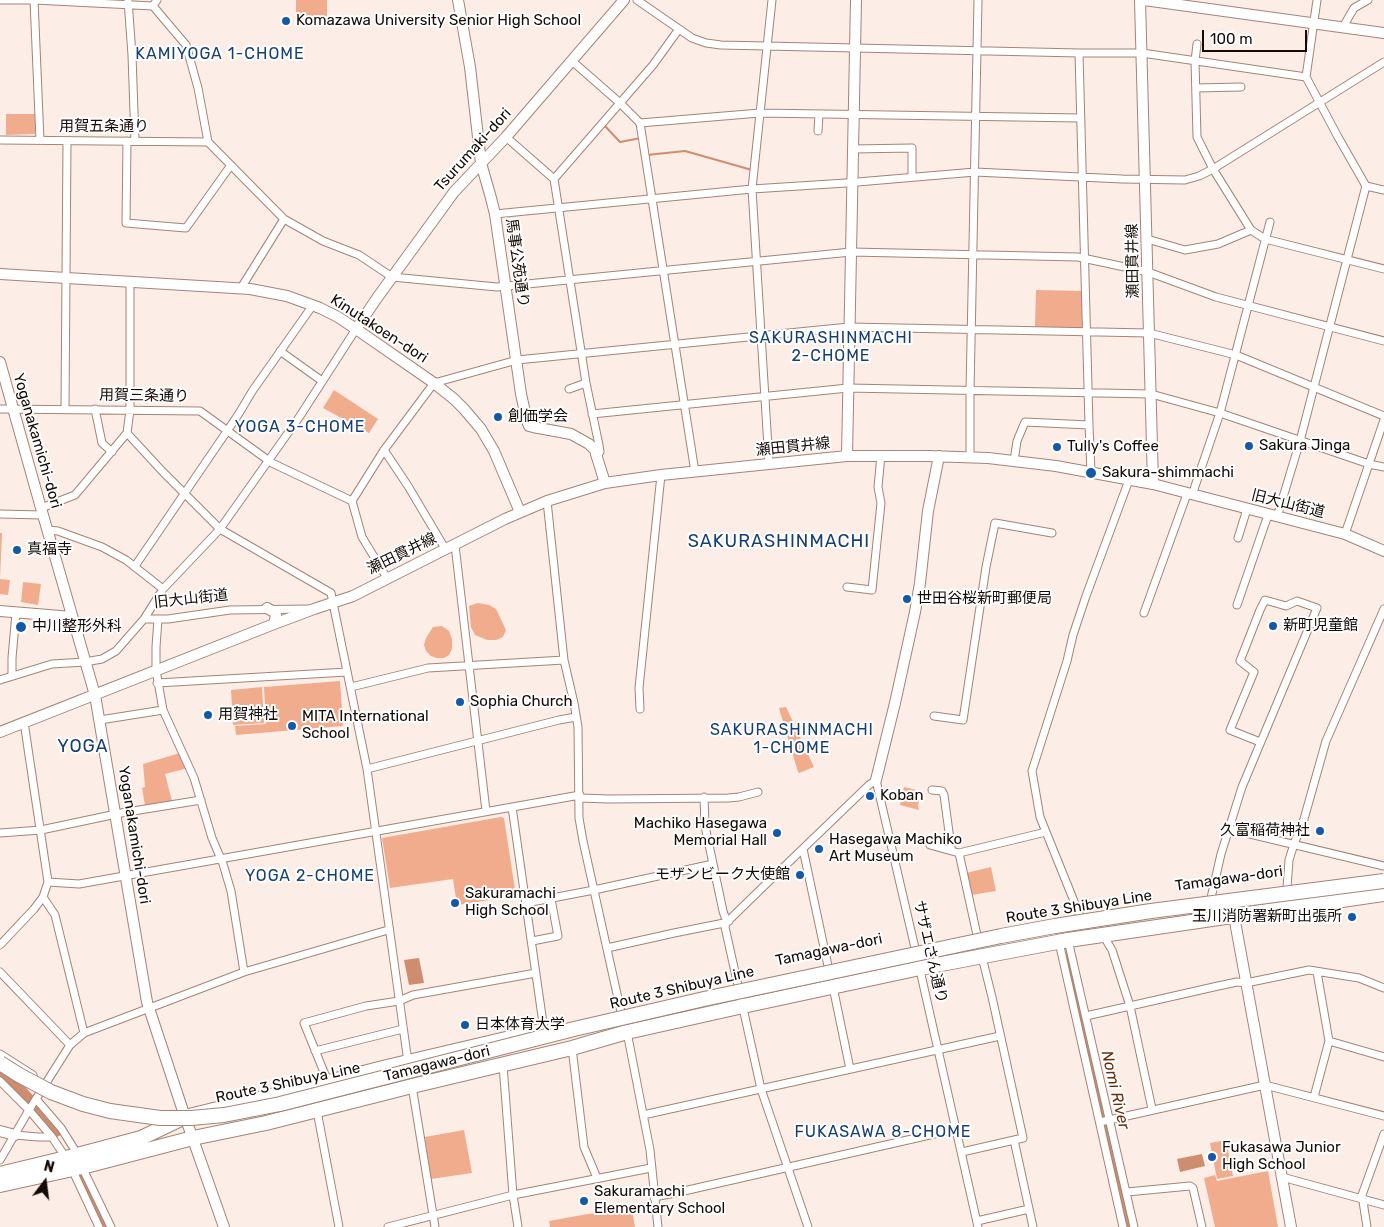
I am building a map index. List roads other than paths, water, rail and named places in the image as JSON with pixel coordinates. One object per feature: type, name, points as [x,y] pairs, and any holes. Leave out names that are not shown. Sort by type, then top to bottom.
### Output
[{"type":"highway","name":"Tamagawa-dori","points":[[0,1185],[74,1162],[141,1138],[184,1114],[622,1012],[828,966],[1080,916],[1384,874]]},
{"type":"highway","name":"Route 3 Shibuya Line","points":[[0,1063],[51,1092],[110,1111],[160,1118],[224,1115],[280,1104],[574,1029],[1001,936],[1151,911],[1384,881]]},
{"type":"highway","name":"Route 3 Shibuya Line","points":[[0,1074],[47,1100],[107,1119],[159,1126],[193,1126],[225,1123],[283,1112],[651,1020],[994,947],[1104,927],[1384,890]]},
{"type":"highway","name":"Tamagawa-dori","points":[[0,1174],[74,1162],[266,1123],[572,1048],[627,1032],[920,968],[1064,941],[1384,894]]},
{"type":"street","points":[[0,0],[155,3],[186,45],[198,88],[208,142],[284,220],[323,241],[359,255],[392,277],[497,287],[851,252],[1084,257],[1148,272],[1216,297],[1248,306],[1384,341]]},
{"type":"street","points":[[34,0],[40,140]]},
{"type":"street","name":"馬事公苑通り","points":[[458,0],[470,67],[481,163],[494,214],[527,421],[529,426],[571,434],[589,444],[596,454]]},
{"type":"street","name":"Tsurumaki-dori","points":[[356,329],[454,192],[506,137],[624,0]]},
{"type":"street","points":[[637,0],[692,38],[721,45],[1142,53],[1306,76]]},
{"type":"street","points":[[769,463],[752,189],[772,0]]},
{"type":"street","points":[[847,456],[856,0]]},
{"type":"street","points":[[970,457],[978,0]]},
{"type":"street","points":[[1142,0],[1384,33]]},
{"type":"street","name":"瀬田貫井線","points":[[0,732],[274,624],[353,596],[520,512],[547,501],[605,483],[661,475],[847,456],[939,456],[970,457],[1056,466],[1153,484],[1142,0]]},
{"type":"street","points":[[1237,605],[1273,516],[1300,441],[1366,186],[1338,138],[1306,76],[1317,0]]},
{"type":"street","points":[[1343,27],[1354,8],[1368,0]]},
{"type":"street","points":[[129,2],[132,55],[131,141],[126,223],[186,228],[231,166]]},
{"type":"street","points":[[554,179],[653,65],[679,29]]},
{"type":"street","points":[[1197,44],[1195,61],[1197,137],[1212,169],[1251,230],[1265,239],[1384,268]]},
{"type":"street","points":[[1079,53],[1091,472]]},
{"type":"street","points":[[572,61],[640,123],[695,472]]},
{"type":"street","points":[[494,214],[752,189],[852,183],[975,172],[1082,178],[1185,180],[1212,169],[1384,62]]},
{"type":"street","points":[[1196,88],[1241,87]]},
{"type":"street","points":[[640,123],[760,113],[1080,118]]},
{"type":"street","points":[[818,131],[819,114]]},
{"type":"street","points":[[506,137],[554,179],[586,383],[600,452],[596,454],[605,483]]},
{"type":"street","name":"用賀五条通り","points":[[0,140],[208,142]]},
{"type":"street","points":[[65,409],[67,141]]},
{"type":"street","points":[[853,149],[912,148],[912,177]]},
{"type":"street","points":[[1366,186],[1384,190]]},
{"type":"street","points":[[240,288],[284,220]]},
{"type":"street","points":[[1144,613],[1220,413],[1270,222]]},
{"type":"street","points":[[1147,239],[1185,250],[1218,244],[1251,230]]},
{"type":"street","name":"Kinutakoen-dori","points":[[0,274],[240,288],[278,294],[313,305],[356,329],[445,391],[464,408],[488,440],[500,463],[520,512]]},
{"type":"street","points":[[0,514],[42,512],[75,496],[127,433],[130,410],[130,282]]},
{"type":"street","points":[[135,566],[313,305]]},
{"type":"street","points":[[387,578],[362,538],[352,501],[384,450],[434,383],[517,360],[849,327],[1149,333],[1236,355],[1384,416]]},
{"type":"street","points":[[144,619],[162,590],[220,529],[300,416],[356,329]]},
{"type":"street","points":[[280,351],[322,381]]},
{"type":"street","name":"Yoganakamichi-dori","points":[[0,362],[95,694],[149,1008],[224,1227]]},
{"type":"street","points":[[569,390],[586,383]]},
{"type":"street","points":[[592,414],[848,388],[1151,394],[1220,413],[1369,464],[1384,467]]},
{"type":"street","name":"用賀三条通り","points":[[0,409],[200,411],[268,460],[352,501]]},
{"type":"street","points":[[95,409],[102,443],[112,452]]},
{"type":"street","points":[[1345,534],[1384,420]]},
{"type":"street","points":[[1014,461],[1017,440],[1025,422],[1089,425]]},
{"type":"street","points":[[127,433],[184,494],[220,529],[331,593],[367,769],[388,930],[408,1062]]},
{"type":"street","points":[[384,450],[446,550]]},
{"type":"street","points":[[847,588],[872,590],[881,503],[878,488],[880,456]]},
{"type":"street","points":[[808,1227],[761,1089],[725,927],[803,848],[876,780],[895,703],[920,583],[928,511],[939,456]]},
{"type":"street","points":[[640,709],[639,688],[661,475]]},
{"type":"street","points":[[1080,916],[1040,817],[1032,772],[1067,661],[1073,635],[1129,480]]},
{"type":"street","name":"旧大山街道","points":[[1153,484],[1345,534],[1384,550]]},
{"type":"street","points":[[547,501],[564,660],[578,727],[579,818],[622,1012]]},
{"type":"street","points":[[1238,538],[1247,509]]},
{"type":"street","points":[[934,716],[963,720],[984,576],[995,523],[1052,534]]},
{"type":"street","points":[[48,530],[58,531],[102,547],[135,566],[162,590]]},
{"type":"street","points":[[455,545],[486,811]]},
{"type":"street","points":[[1211,898],[1228,828],[1242,787],[1317,608],[1297,601],[1286,606],[1265,600],[1240,661],[1254,672],[1230,730],[1260,742]]},
{"type":"street","points":[[267,608],[276,615],[274,624]]},
{"type":"street","name":"旧大山街道","points":[[0,680],[52,664],[102,659],[116,651],[144,619],[178,618],[230,610],[267,608],[314,609]]},
{"type":"street","points":[[1287,888],[1289,860],[1304,819],[1326,741],[1384,609]]},
{"type":"street","points":[[0,612],[72,616]]},
{"type":"street","points":[[12,675],[16,613]]},
{"type":"street","points":[[158,619],[156,670],[163,710],[194,778],[212,838],[221,858],[231,891],[244,972]]},
{"type":"street","points":[[351,686],[428,668],[564,660]]},
{"type":"street","points":[[157,683],[347,672]]},
{"type":"street","points":[[100,720],[163,710]]},
{"type":"street","points":[[367,769],[576,717]]},
{"type":"street","points":[[0,945],[34,909],[43,897],[48,882],[24,722]]},
{"type":"street","name":"サザエさん通り","points":[[876,780],[916,948],[977,1224]]},
{"type":"street","points":[[932,790],[942,791],[944,796],[950,850]]},
{"type":"street","points":[[48,882],[79,884],[375,830],[580,796],[644,799],[728,798],[758,792]]},
{"type":"street","points":[[704,797],[705,826],[723,911],[728,922]]},
{"type":"street","points":[[0,833],[41,830],[115,814],[201,800]]},
{"type":"street","points":[[512,807],[544,1030]]},
{"type":"street","points":[[1228,828],[1384,866]]},
{"type":"street","points":[[930,845],[959,853],[1046,832]]},
{"type":"street","points":[[803,848],[828,966]]},
{"type":"street","points":[[959,853],[977,935]]},
{"type":"street","points":[[526,903],[713,864]]},
{"type":"street","points":[[43,897],[55,915],[84,1033]]},
{"type":"street","points":[[532,941],[558,936],[551,898]]},
{"type":"street","points":[[1234,916],[1291,1227]]},
{"type":"street","points":[[607,948],[674,932],[728,922]]},
{"type":"street","points":[[0,1160],[70,1045],[84,1033],[244,972],[388,930]]},
{"type":"street","points":[[1103,935],[1112,950],[1130,1006],[1152,1109]]},
{"type":"street","points":[[1064,941],[1086,1016],[1134,1227]]},
{"type":"street","points":[[1064,941],[1123,1227]]},
{"type":"street","points":[[962,1152],[1023,1138],[982,957]]},
{"type":"street","points":[[1086,1016],[1237,982],[1246,983],[1309,970],[1360,978],[1384,988]]},
{"type":"street","points":[[0,972],[70,1045]]},
{"type":"street","points":[[1314,1097],[1329,1041],[1317,972]]},
{"type":"street","points":[[328,1082],[304,1023],[366,1006],[399,1001],[413,995],[536,973]]},
{"type":"street","points":[[833,987],[850,1069]]},
{"type":"street","points":[[315,1051],[403,1029]]},
{"type":"street","points":[[627,1032],[650,1150],[658,1227]]},
{"type":"street","points":[[643,1115],[1000,1036]]},
{"type":"street","points":[[1329,1041],[1384,1057]]},
{"type":"street","points":[[572,1048],[584,1147],[597,1178]]},
{"type":"street","points":[[0,1054],[46,1083],[75,1095],[133,1110],[184,1114]]},
{"type":"street","points":[[503,1065],[518,1227]]},
{"type":"street","points":[[0,1081],[29,1110],[74,1162],[111,1227]]},
{"type":"street","points":[[1100,1122],[1265,1085],[1384,1116]]},
{"type":"street","points":[[412,1086],[435,1227]]},
{"type":"street","points":[[36,1099],[61,1128],[99,1227]]},
{"type":"street","points":[[317,1111],[339,1227]]},
{"type":"street","points":[[654,1197],[956,1129]]},
{"type":"street","points":[[0,1131],[15,1135],[52,1136]]},
{"type":"street","points":[[1367,1227],[1362,1195],[1384,1134]]},
{"type":"street","points":[[1014,1140],[1033,1227]]},
{"type":"street","points":[[388,1227],[514,1195],[651,1168]]},
{"type":"street","points":[[1282,1177],[1384,1204]]},
{"type":"street","points":[[1127,1192],[1190,1186],[1193,1188],[1202,1227]]},
{"type":"street","points":[[977,1224],[1029,1209]]},
{"type":"waterway","points":[[604,125],[620,142],[641,138]]},
{"type":"waterway","points":[[647,155],[685,151],[752,170]]},
{"type":"waterway","name":"Nomi River","points":[[1069,960],[1130,1227]]},
{"type":"waterway","points":[[0,1071],[30,1101]]},
{"type":"waterway","points":[[37,1109],[56,1131]]},
{"type":"waterway","points":[[80,1175],[105,1227]]},
{"type":"place","name":"Komazawa University Senior High School","points":[[286,21]]},
{"type":"place","name":"創価学会","points":[[498,417]]},
{"type":"place","name":"Sakura Jinga","points":[[1249,446]]},
{"type":"place","name":"Tully's Coffee","points":[[1057,447]]},
{"type":"place","name":"Sakura-shimmachi","points":[[1091,473]]},
{"type":"place","name":"真福寺","points":[[17,550]]},
{"type":"place","name":"世田谷桜新町郵便局","points":[[907,599]]},
{"type":"place","name":"新町児童館","points":[[1273,626]]},
{"type":"place","name":"中川整形外科","points":[[21,627]]},
{"type":"place","name":"Sophia Church","points":[[460,702]]},
{"type":"place","name":"用賀神社","points":[[208,715]]},
{"type":"place","name":"MITA International School","points":[[292,726]]},
{"type":"place","name":"Koban","points":[[870,796]]},
{"type":"place","name":"久富稲荷神社","points":[[1320,831]]},
{"type":"place","name":"Machiko Hasegawa Memorial Hall","points":[[777,833]]},
{"type":"place","name":"Hasegawa Machiko Art Museum","points":[[819,849]]},
{"type":"place","name":"モザンビーク大使館","points":[[800,875]]},
{"type":"place","name":"Sakuramachi High School","points":[[455,903]]},
{"type":"place","name":"玉川消防署新町出張所","points":[[1352,917]]},
{"type":"place","name":"日本体育大学","points":[[465,1025]]},
{"type":"place","name":"Fukasawa Junior High School","points":[[1212,1157]]},
{"type":"place","name":"Sakuramachi Elementary School","points":[[584,1201]]},
{"type":"district","name":"KAMIYOGA 1-CHOME","points":[[220,54]]},
{"type":"district","name":"SAKURASHINMACHI 2-CHOME","points":[[831,347]]},
{"type":"district","name":"YOGA 3-CHOME","points":[[300,427]]},
{"type":"district","name":"SAKURASHINMACHI","points":[[779,542]]},
{"type":"district","name":"SAKURASHINMACHI 1-CHOME","points":[[792,739]]},
{"type":"district","name":"YOGA","points":[[83,747]]},
{"type":"district","name":"YOGA 2-CHOME","points":[[310,876]]},
{"type":"district","name":"FUKASAWA 8-CHOME","points":[[883,1132]]}]
